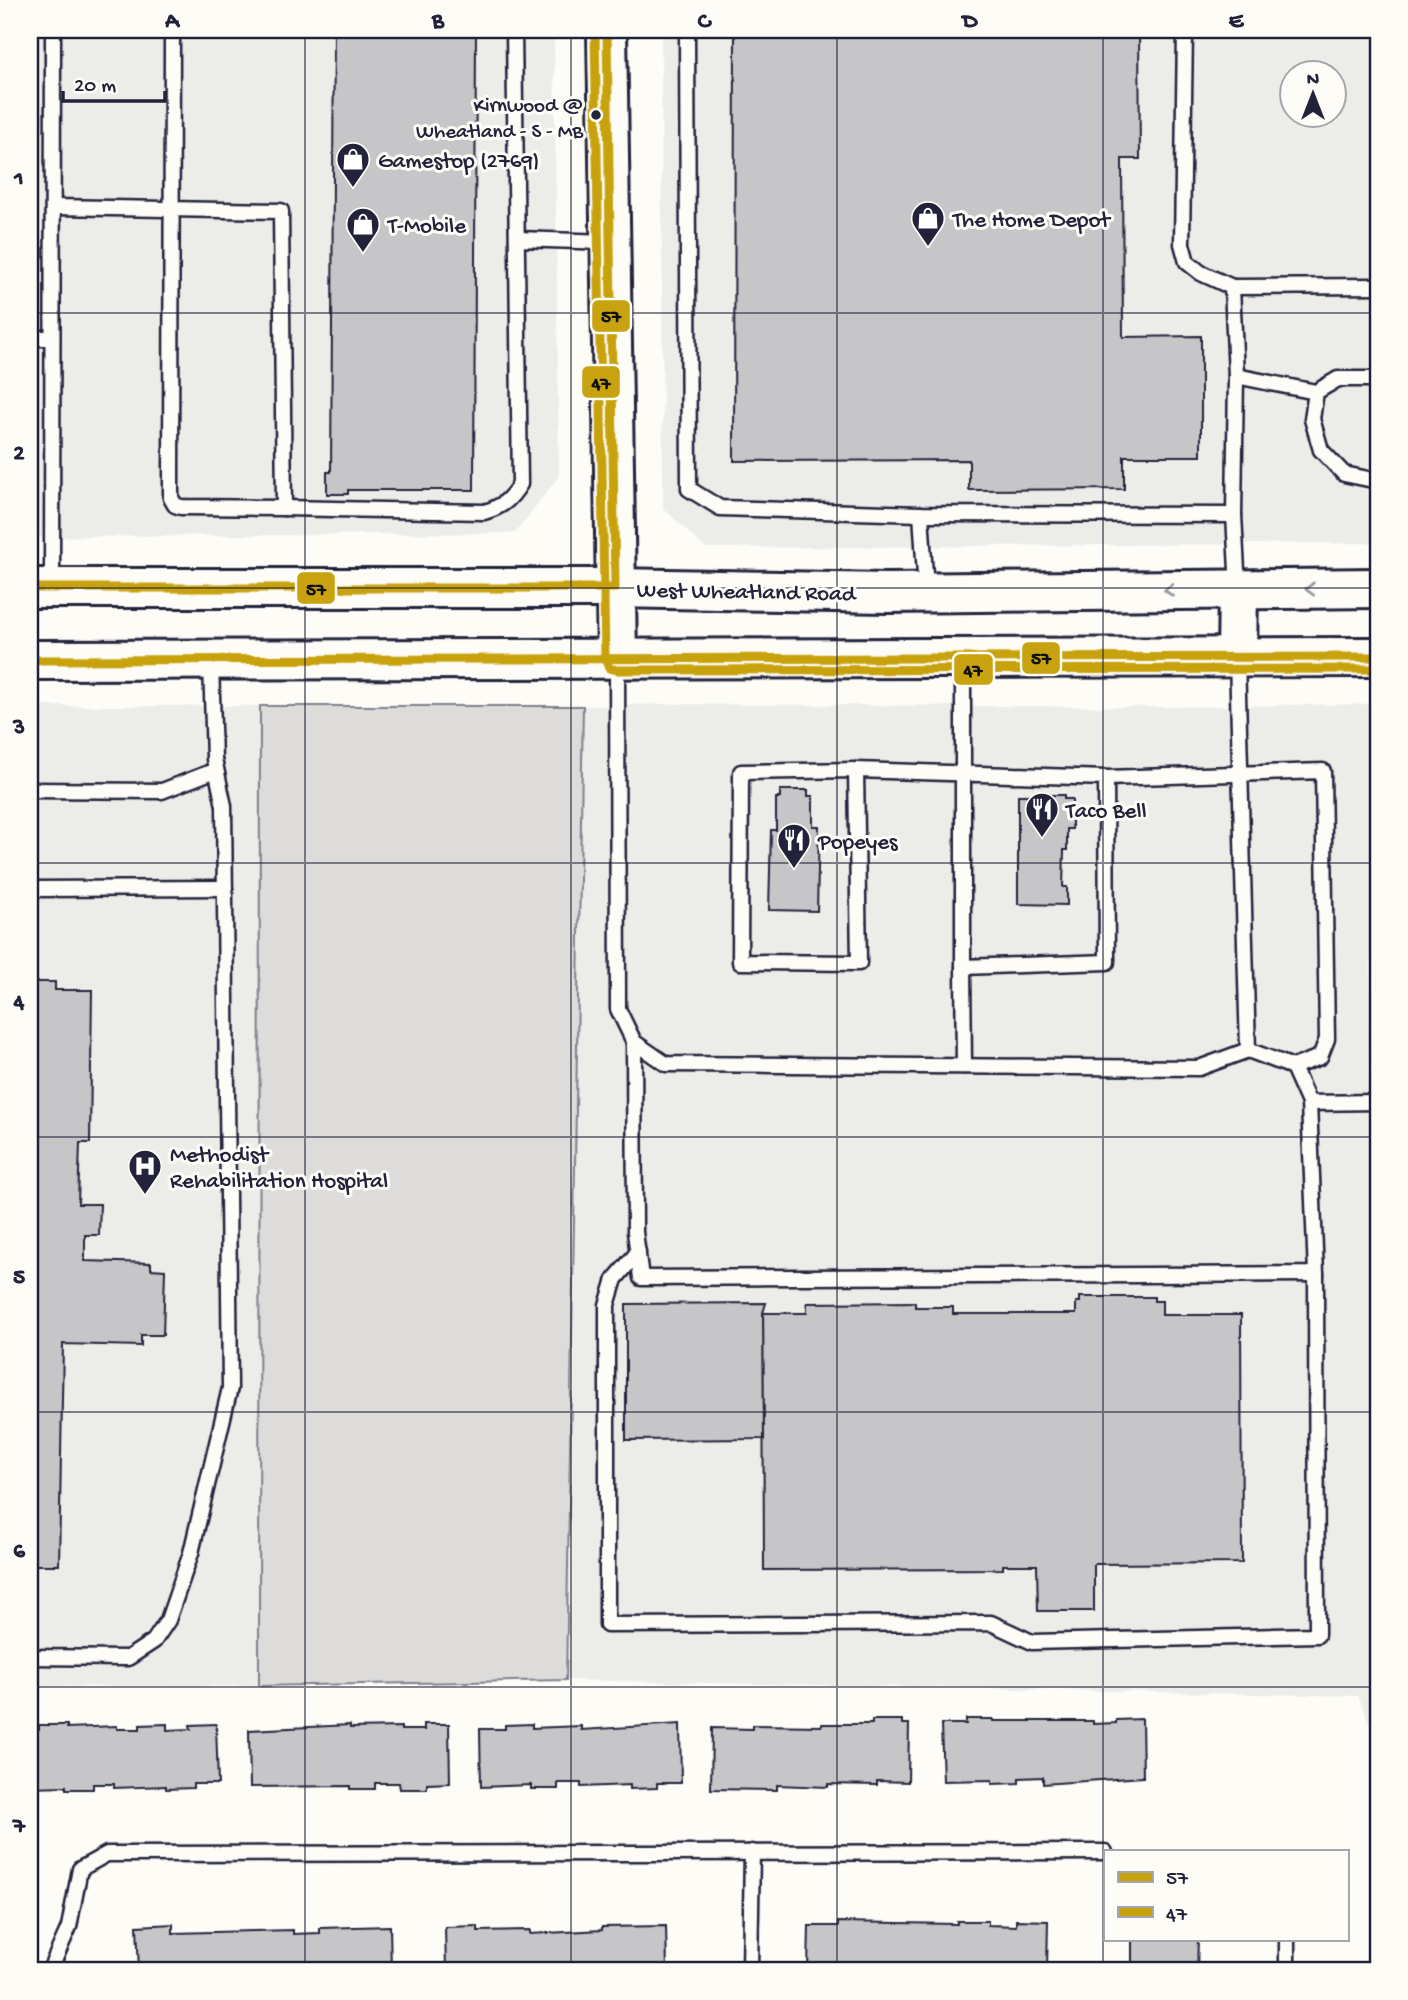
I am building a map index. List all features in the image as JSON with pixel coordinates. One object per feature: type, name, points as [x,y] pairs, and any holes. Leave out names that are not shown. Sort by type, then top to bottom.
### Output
[{"type":"main road","points":[[607,30],[617,658]]},
{"type":"main road","name":"West Wheatland Road","points":[[41,588],[615,588],[926,592],[1378,588]]},
{"type":"main road","points":[[1237,657],[1238,589]]},
{"type":"main road","points":[[30,660],[1378,657]]},
{"type":"lane","points":[[41,588],[52,338],[53,30]]},
{"type":"lane","points":[[172,30],[170,498],[175,505],[181,507],[484,512],[499,508],[512,498],[520,484],[514,30]]},
{"type":"lane","points":[[687,30],[689,489],[720,508],[921,514],[1234,515]]},
{"type":"lane","points":[[1185,30],[1182,244],[1187,262],[1202,273],[1232,287],[1378,286]]},
{"type":"lane","points":[[54,207],[281,211],[284,508]]},
{"type":"lane","points":[[517,239],[610,242]]},
{"type":"lane","points":[[1232,287],[1236,376],[1234,515],[1238,589]]},
{"type":"lane","points":[[30,338],[52,338]]},
{"type":"lane","points":[[1236,376],[1317,392],[1338,379],[1378,379]]},
{"type":"lane","points":[[1317,392],[1312,419],[1321,450],[1343,474],[1378,481]]},
{"type":"lane","points":[[921,514],[926,592]]},
{"type":"lane","points":[[964,657],[964,1066]]},
{"type":"lane","points":[[1237,657],[1248,1050]]},
{"type":"lane","points":[[617,658],[618,1009],[634,1042],[635,1232],[641,1278],[1317,1274]]},
{"type":"lane","points":[[30,1657],[128,1658],[154,1641],[168,1620],[191,1553],[230,1388],[224,806],[216,769],[211,661]]},
{"type":"lane","points":[[30,790],[162,792],[216,769]]},
{"type":"lane","points":[[634,1042],[666,1064],[1199,1068],[1248,1050],[1293,1067],[1320,1057],[1327,1038],[1323,771],[1107,778],[856,770],[741,772],[740,962],[859,963],[856,770]]},
{"type":"lane","points":[[964,967],[1107,962],[1107,778]]},
{"type":"lane","points":[[30,889],[225,888]]},
{"type":"lane","points":[[638,1252],[615,1279],[607,1305],[607,1625],[991,1623],[1032,1642],[1317,1635],[1317,1274],[1309,1103],[1293,1067]]},
{"type":"lane","points":[[1309,1103],[1378,1102]]},
{"type":"lane","points":[[750,1970],[752,1852]]},
{"type":"lane","points":[[50,1970],[69,1927],[80,1869],[107,1854],[1104,1852]]},
{"type":"lane","points":[[1287,1940],[1287,1970]]},
{"type":"shaded area","points":[[30,30],[554,30],[559,476],[515,533],[30,537]]},
{"type":"shaded area","points":[[661,30],[1378,30],[1378,543],[705,548],[663,508]]},
{"type":"shaded area","points":[[666,704],[1160,707],[1375,704],[1369,1085],[1378,1086],[1378,1743],[1358,1696],[566,1680],[583,706]]},
{"type":"shaded area","name":"Methodist Rehabilitation Hospital","points":[[30,706],[260,706],[259,1686],[30,1687]]},
{"type":"shaded area","points":[[260,706],[583,706],[566,1680],[259,1686]]},
{"type":"building","points":[[334,30],[476,30],[474,490],[348,490],[348,494],[327,494],[327,472],[331,472]]},
{"type":"building","name":"The Home Depot","points":[[735,30],[1139,30],[1140,159],[1122,159],[1123,337],[1201,336],[1201,456],[1124,456],[1124,489],[969,490],[969,460],[734,461]]},
{"type":"building","name":"Popeyes","points":[[780,790],[808,790],[808,796],[813,796],[813,826],[819,826],[817,911],[769,910],[771,830],[776,830],[776,798],[780,798]]},
{"type":"building","name":"Taco Bell","points":[[1018,795],[1064,795],[1064,799],[1072,799],[1072,829],[1067,829],[1067,850],[1064,850],[1063,887],[1067,887],[1067,905],[1018,904]]},
{"type":"building","points":[[1375,820],[1378,820],[1378,1031],[1375,1031]]},
{"type":"building","points":[[30,982],[55,982],[55,990],[92,990],[90,1143],[80,1143],[78,1204],[100,1204],[99,1235],[85,1235],[85,1261],[151,1263],[151,1269],[165,1270],[163,1335],[141,1335],[141,1346],[63,1344],[59,1565],[30,1565]]},
{"type":"building","points":[[1080,1297],[1154,1297],[1154,1301],[1162,1301],[1162,1315],[1241,1315],[1242,1563],[1094,1564],[1094,1611],[1038,1611],[1037,1565],[1003,1565],[1003,1569],[764,1570],[763,1313],[807,1313],[807,1303],[915,1302],[915,1307],[953,1307],[953,1314],[1076,1314],[1076,1302],[1080,1302]]},
{"type":"building","points":[[766,1303],[763,1313],[764,1439],[626,1440],[626,1304]]},
{"type":"building","points":[[966,1719],[1093,1721],[1093,1724],[1142,1719],[1143,1777],[1043,1784],[1043,1777],[1019,1778],[1019,1783],[992,1784],[992,1780],[943,1781],[941,1724],[966,1724]]},
{"type":"building","points":[[872,1720],[902,1720],[902,1724],[909,1724],[908,1782],[877,1781],[877,1785],[828,1784],[828,1787],[777,1785],[777,1790],[711,1789],[712,1728],[872,1724]]},
{"type":"building","points":[[167,1724],[167,1730],[191,1729],[190,1725],[216,1724],[218,1784],[193,1784],[193,1788],[166,1789],[166,1786],[114,1788],[114,1784],[93,1784],[93,1789],[66,1789],[66,1786],[30,1787],[30,1729],[39,1729],[39,1725],[67,1725],[67,1728],[117,1726],[117,1729],[140,1729],[140,1725]]},
{"type":"building","points":[[424,1724],[449,1724],[450,1783],[427,1784],[427,1789],[400,1789],[399,1783],[375,1783],[375,1789],[350,1789],[350,1786],[250,1787],[249,1730],[350,1725],[350,1728],[401,1727],[401,1730],[424,1730]]},
{"type":"building","points":[[532,1724],[532,1728],[581,1726],[581,1730],[680,1724],[681,1783],[657,1783],[657,1788],[630,1789],[630,1785],[581,1787],[581,1783],[558,1783],[558,1789],[531,1789],[531,1785],[481,1787],[480,1729],[505,1729],[505,1725]]},
{"type":"building","points":[[1016,1920],[1048,1921],[1047,1970],[808,1970],[809,1926],[838,1926],[838,1922],[957,1924],[957,1921],[988,1921],[988,1925],[1016,1926]]},
{"type":"building","points":[[173,1924],[173,1933],[293,1930],[293,1934],[320,1933],[320,1928],[390,1926],[391,1970],[139,1970],[137,1926]]},
{"type":"building","points":[[478,1926],[478,1931],[530,1930],[530,1934],[602,1930],[602,1927],[666,1926],[667,1970],[446,1970],[445,1927]]},
{"type":"building","points":[[1132,1940],[1198,1940],[1197,1970],[1132,1970]]},
{"type":"transit line","name":"47","points":[[595,30],[605,658],[609,668],[1378,669]]},
{"type":"transit line","name":"57","points":[[30,588],[615,588],[607,30]]},
{"type":"transit line","name":"57","points":[[30,660],[1378,657]]},
{"type":"place","name":"Kirnwood @ Wheatland - S - MB","points":[[596,115]]},
{"type":"place","name":"Gamestop (2769)","points":[[353,189]]},
{"type":"place","name":"The Home Depot","points":[[928,248]]},
{"type":"place","name":"T-Mobile","points":[[363,254]]},
{"type":"place","name":"Taco Bell","points":[[1042,839]]},
{"type":"place","name":"Popeyes","points":[[794,870]]},
{"type":"place","name":"Methodist Rehabilitation Hospital","points":[[145,1196]]}]
